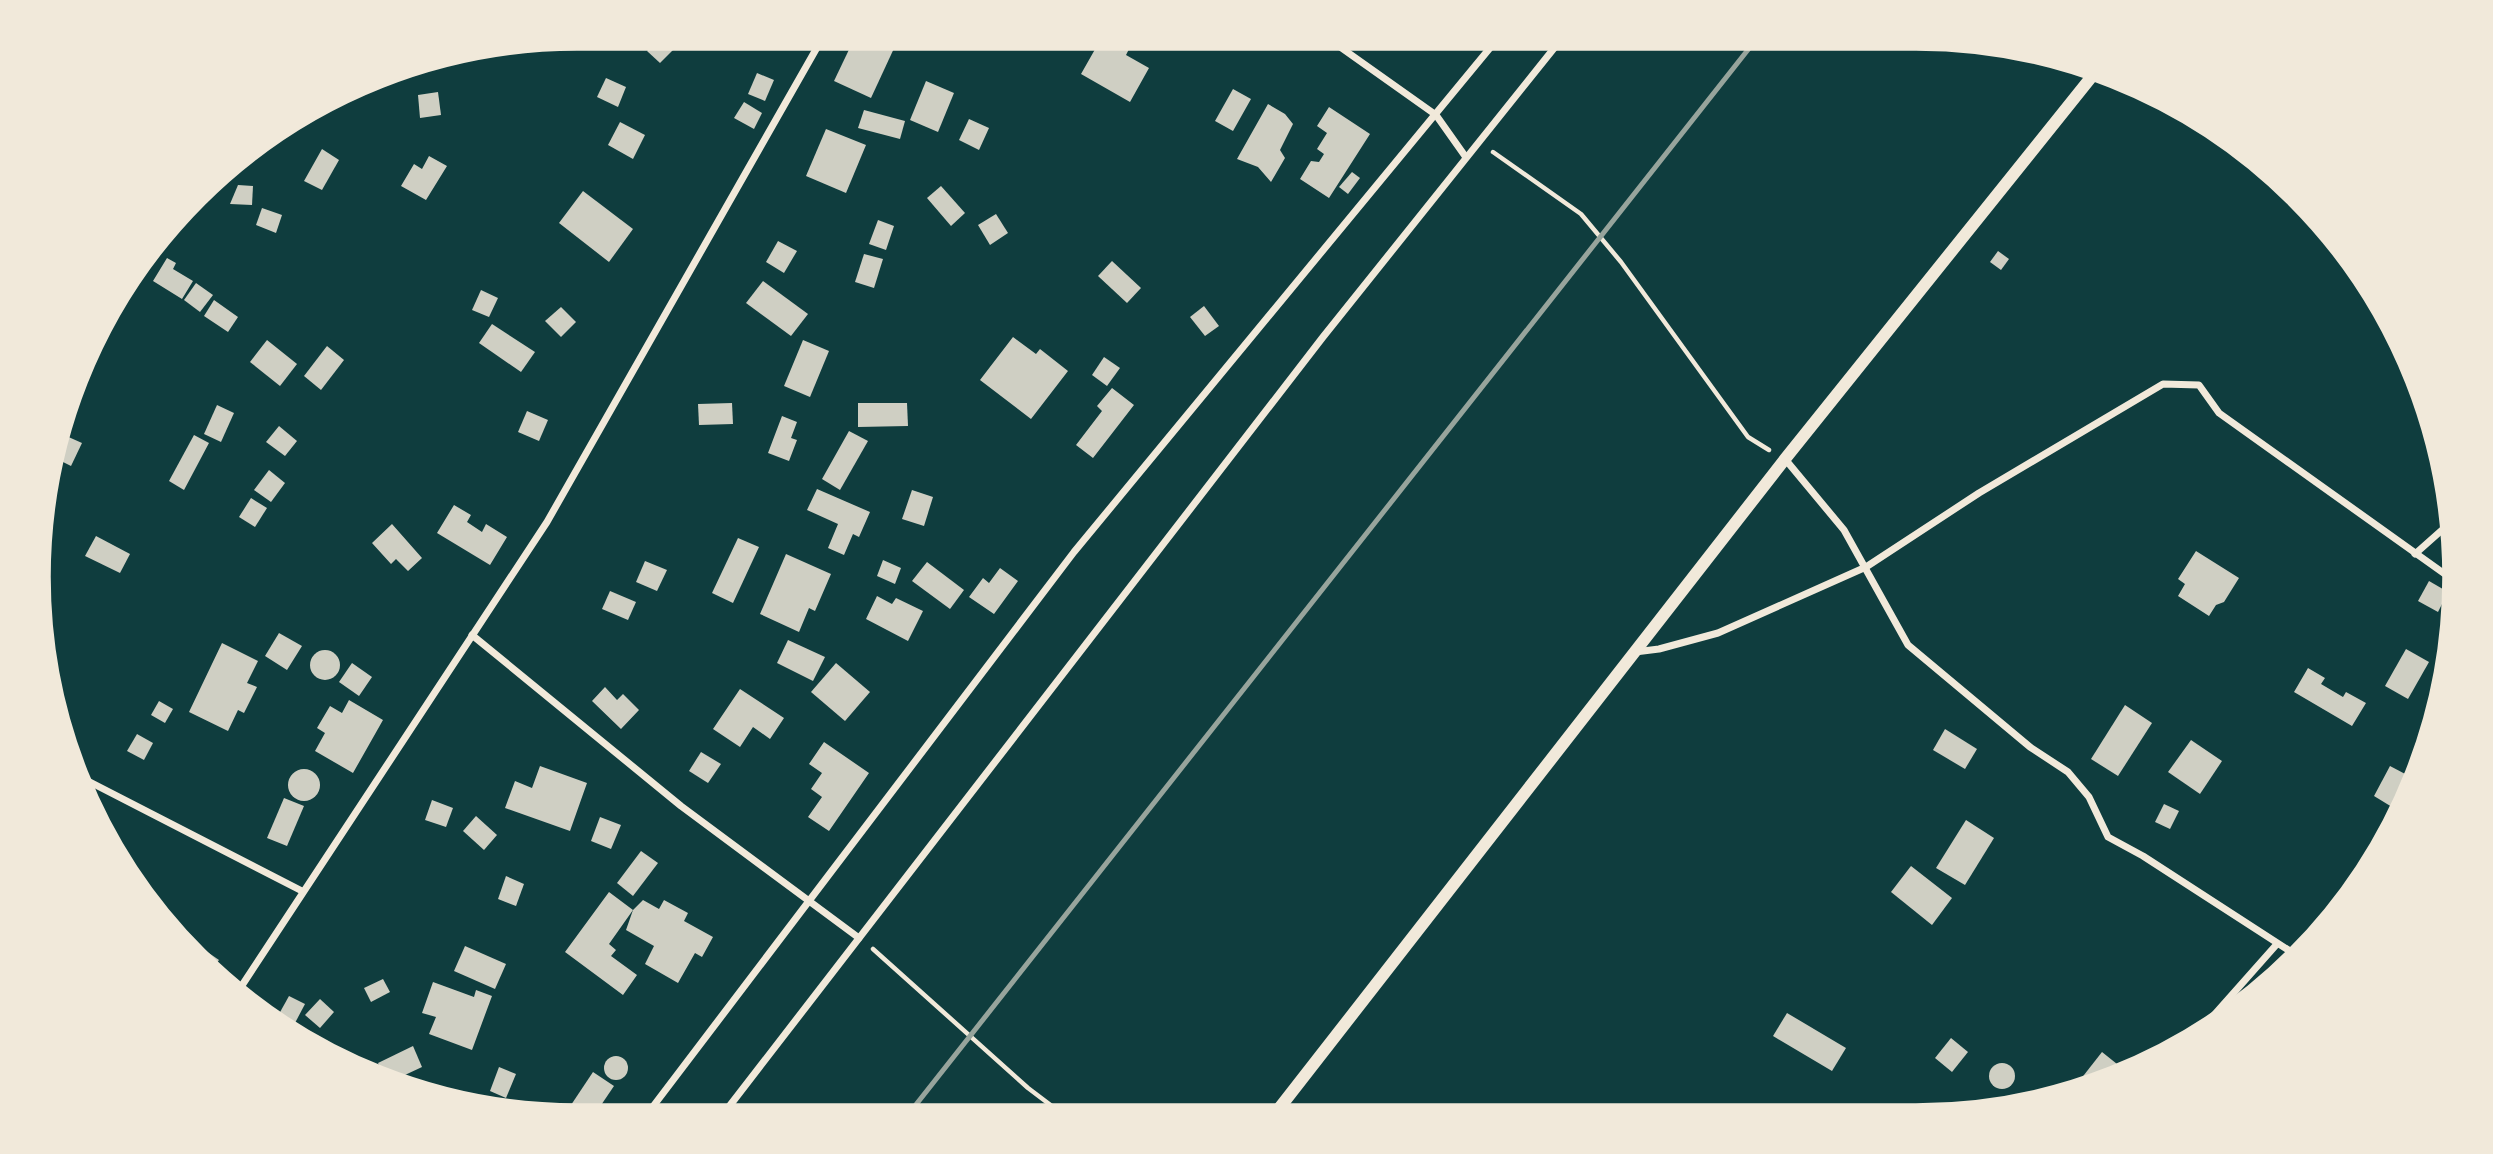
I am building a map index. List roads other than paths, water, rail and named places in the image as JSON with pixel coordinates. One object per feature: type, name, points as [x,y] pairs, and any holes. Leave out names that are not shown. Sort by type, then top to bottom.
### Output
[{"type":"street","points":[[242,985],[547,522],[816,49]]},
{"type":"street","points":[[1343,49],[1436,115],[1465,156]]},
{"type":"street","points":[[654,1105],[1074,552],[1489,49]]},
{"type":"street","points":[[730,1105],[1465,156],[1553,49]]},
{"type":"street","points":[[1282,1105],[1785,459],[2090,79]]},
{"type":"street","points":[[1635,652],[1659,649],[1718,633],[1866,567],[1979,493],[2163,384],[2199,386],[2219,413],[2444,574]]},
{"type":"street","points":[[1785,459],[1844,530],[1908,645],[2030,747],[2068,772],[2089,797],[2108,837],[2143,856],[2288,951]]},
{"type":"street","points":[[2414,554],[2442,530]]},
{"type":"street","points":[[472,635],[681,806],[859,937]]},
{"type":"street","points":[[91,783],[302,891]]},
{"type":"street","points":[[2220,1008],[2277,944]]},
{"type":"railway","points":[[916,1105],[1749,49]]}]
